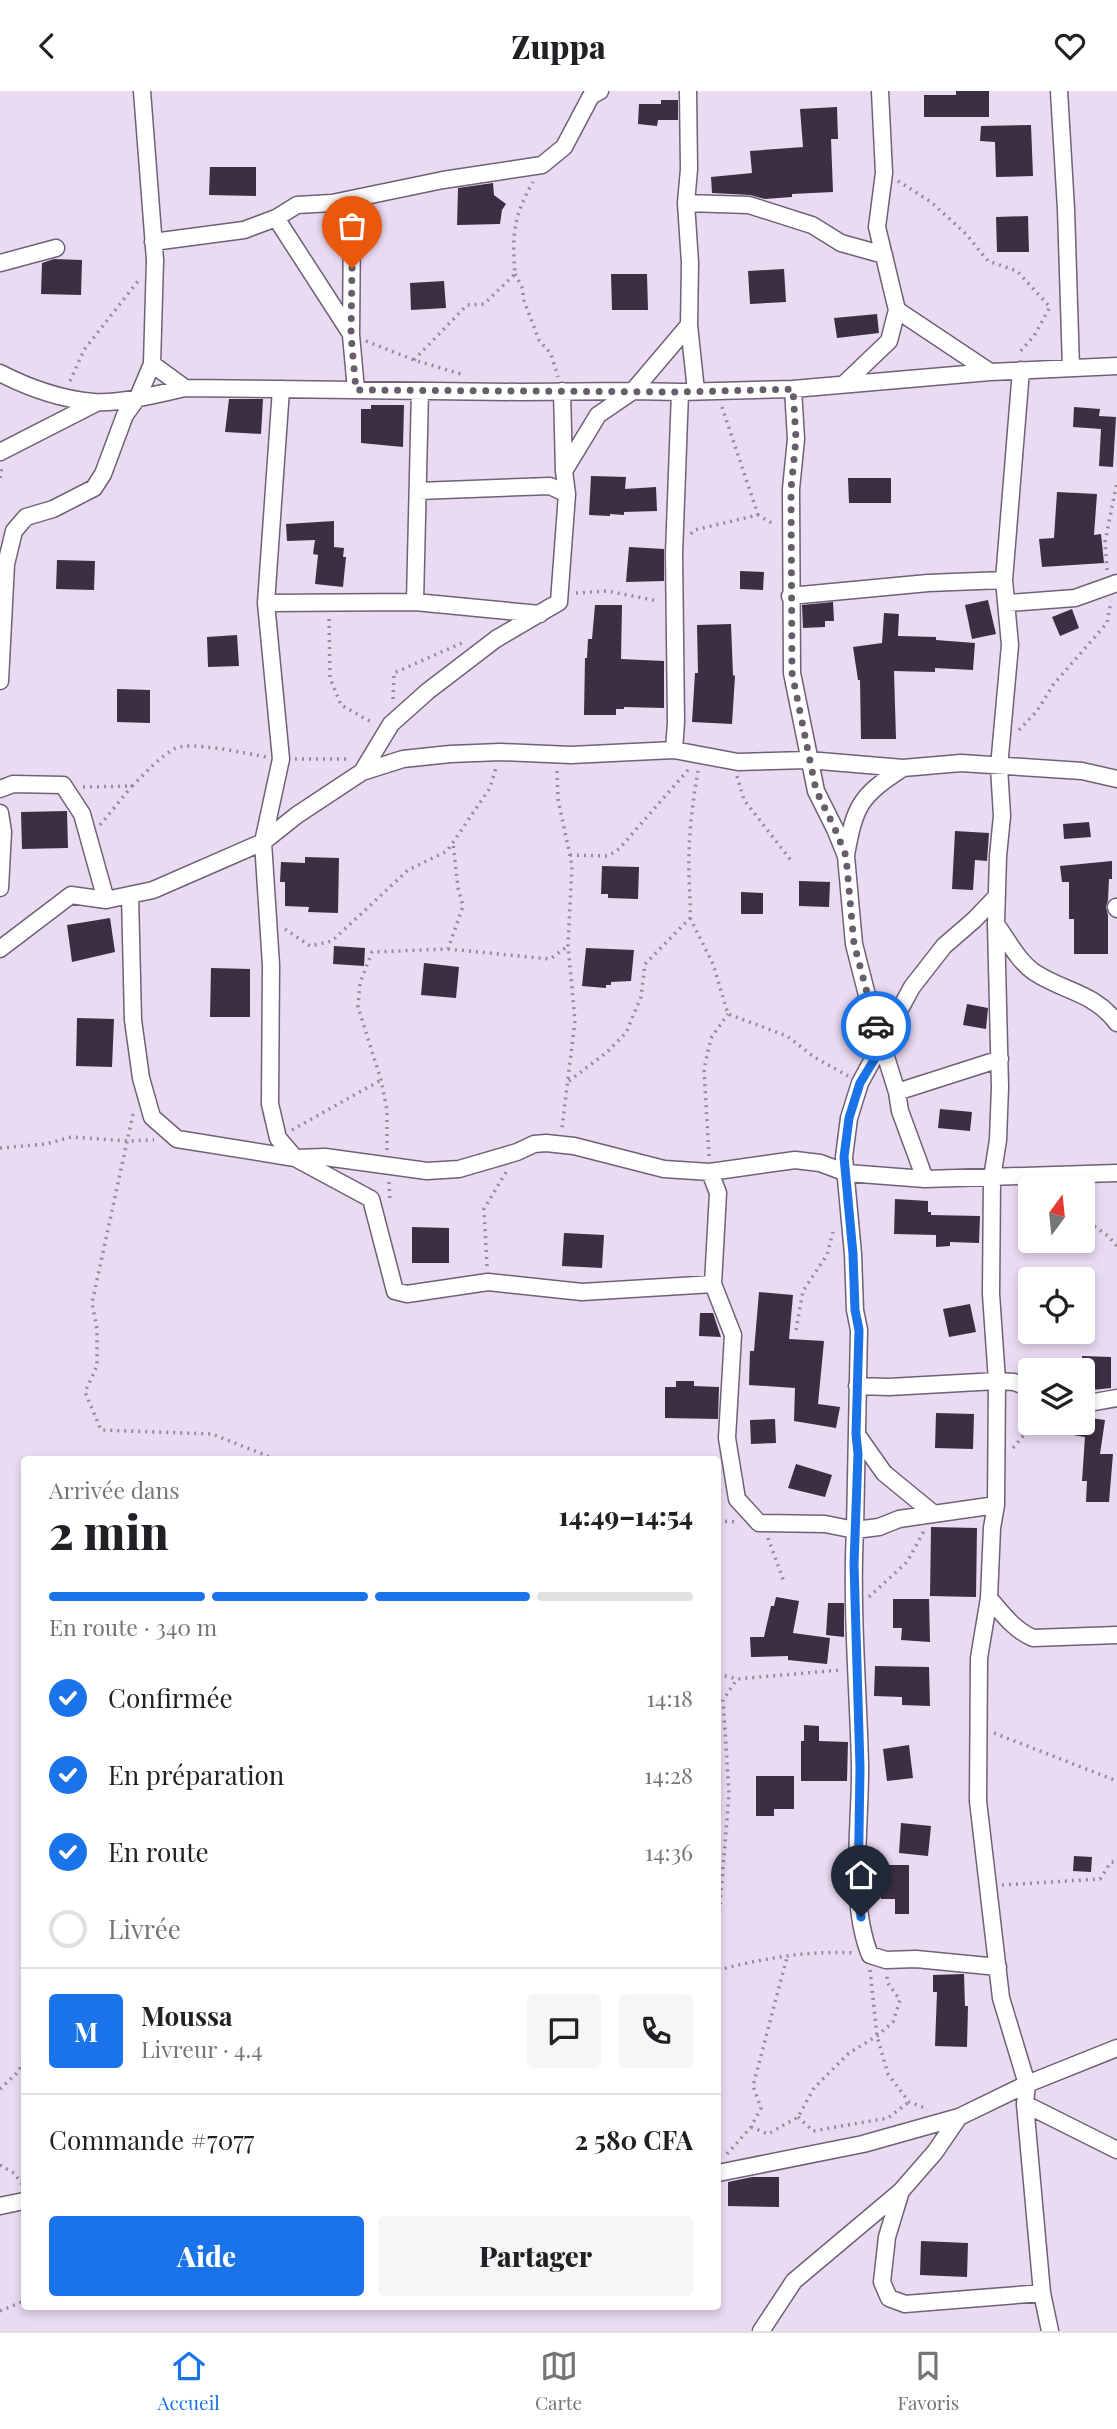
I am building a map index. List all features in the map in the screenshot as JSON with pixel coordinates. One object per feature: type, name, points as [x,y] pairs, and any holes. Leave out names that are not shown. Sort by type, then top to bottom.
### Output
[{"type":"street","points":[[0,681],[6,564],[15,531],[26,517],[53,509],[94,488],[103,474],[125,415],[138,397],[152,364],[155,260],[142,91]]},
{"type":"street","points":[[153,242],[244,230],[276,218],[297,205],[332,203],[443,180],[542,165],[564,147],[591,96],[600,91]]},
{"type":"street","points":[[688,91],[689,169],[686,203],[690,263],[689,325],[696,391]]},
{"type":"street","points":[[844,384],[889,341],[897,310],[877,227],[884,173],[880,91]]},
{"type":"street","points":[[1059,91],[1072,368]]},
{"type":"street","points":[[356,390],[351,335],[352,223],[364,197]]},
{"type":"street","points":[[686,203],[749,205],[812,225],[841,243],[884,255]]},
{"type":"street","points":[[276,218],[351,335]]},
{"type":"street","points":[[0,263],[57,248]]},
{"type":"street","points":[[897,310],[989,372]]},
{"type":"street","points":[[564,471],[598,415],[633,391],[689,325]]},
{"type":"street","points":[[152,364],[185,388]]},
{"type":"street","points":[[1017,364],[1004,580],[1010,645],[999,767],[1002,816],[996,924],[1000,1059],[998,1140],[992,1178],[991,1294],[996,1381],[996,1505],[992,1528],[989,1598],[979,1658],[978,1801],[1001,1998],[1027,2084],[1025,2103],[1042,2293],[1050,2331]]},
{"type":"street","points":[[0,373],[63,397],[96,403],[185,388],[680,392],[793,389],[989,372],[1017,364],[1072,368],[1117,366]]},
{"type":"street","points":[[281,389],[266,603],[281,759],[263,842],[271,965],[270,1104],[278,1138],[295,1158],[371,1199],[395,1291],[407,1294],[488,1282],[582,1292],[713,1284]]},
{"type":"street","points":[[793,389],[796,439],[790,533],[792,673],[816,790],[846,856],[854,944],[900,1111],[925,1179]]},
{"type":"street","points":[[415,602],[420,391]]},
{"type":"street","points":[[0,949],[71,895],[106,900],[153,890],[263,842],[366,765],[389,728],[428,691],[496,639],[559,602],[567,494],[562,391]]},
{"type":"street","points":[[674,750],[674,554],[680,392]]},
{"type":"street","points":[[0,452],[96,403]]},
{"type":"street","points":[[418,491],[550,486],[567,494]]},
{"type":"street","points":[[790,596],[928,583],[1004,580]]},
{"type":"street","points":[[1008,603],[1075,598],[1117,583]]},
{"type":"street","points":[[266,603],[415,602],[540,614]]},
{"type":"street","points":[[366,765],[450,754],[556,755],[674,750],[733,761],[808,760],[903,768],[961,763],[1082,771],[1117,779]]},
{"type":"street","points":[[846,856],[856,810],[863,798],[903,768]]},
{"type":"street","points":[[0,789],[13,784],[63,785],[82,814],[106,900]]},
{"type":"street","points":[[0,813],[3,832],[0,888]]},
{"type":"street","points":[[130,895],[133,1020],[141,1078],[152,1117],[177,1139],[295,1158],[325,1157],[428,1171],[459,1169],[534,1143],[560,1145],[664,1169],[710,1172],[795,1160],[820,1163],[847,1173],[925,1179],[1117,1173]]},
{"type":"street","points":[[997,896],[944,946],[912,987],[882,1047],[860,1083],[849,1118],[844,1157],[855,1310],[859,1330],[854,1564],[860,1768],[858,1897],[863,1937],[870,1955],[887,1960],[916,1959],[998,1967]]},
{"type":"street","points":[[996,924],[1030,970],[1058,986],[1085,995],[1109,1012],[1117,1023]]},
{"type":"street","points":[[897,1093],[1000,1059]]},
{"type":"street","points":[[710,1172],[718,1193],[713,1284],[733,1335],[727,1438],[737,1499],[759,1523],[825,1524],[855,1529],[996,1505]]},
{"type":"street","points":[[857,1386],[889,1387],[996,1381],[1018,1383]]},
{"type":"street","points":[[1095,1402],[1117,1398]]},
{"type":"street","points":[[856,1434],[884,1473],[934,1514]]},
{"type":"street","points":[[989,1598],[1009,1622],[1023,1634],[1033,1638],[1117,1635]]},
{"type":"street","points":[[721,2172],[863,2144],[959,2117],[1027,2084],[1117,2048]]},
{"type":"street","points":[[1025,2103],[1117,2150]]},
{"type":"street","points":[[761,2331],[794,2281],[901,2191],[935,2152],[959,2117]]},
{"type":"street","points":[[901,2191],[887,2237],[883,2271],[882,2282],[889,2298],[905,2304],[1042,2293]]},
{"type":"street","points":[[0,2206],[21,2202]]},
{"type":"path","points":[[542,165],[520,204],[513,237],[515,274],[523,289],[523,298],[539,341],[551,354],[562,391]]},
{"type":"path","points":[[884,173],[931,202],[966,235],[988,261],[1017,271],[1050,307],[1017,364]]},
{"type":"path","points":[[63,397],[84,350],[155,260]]},
{"type":"path","points":[[414,361],[467,305],[484,304],[515,274]]},
{"type":"path","points":[[351,335],[414,361],[466,375]]},
{"type":"path","points":[[716,391],[758,515],[790,533]]},
{"type":"path","points":[[674,554],[694,530],[758,515]]},
{"type":"path","points":[[559,602],[578,592],[607,591],[675,604]]},
{"type":"path","points":[[328,603],[330,678],[341,705],[389,728],[394,673],[460,643],[496,639]]},
{"type":"path","points":[[89,839],[132,786],[176,747],[199,746],[281,759],[366,765]]},
{"type":"path","points":[[268,918],[310,946],[332,941],[408,870],[447,851],[490,788],[501,753]]},
{"type":"path","points":[[556,755],[558,799],[572,865],[568,946],[575,1021],[560,1145]]},
{"type":"path","points":[[570,855],[608,856],[619,849],[700,755]]},
{"type":"path","points":[[700,755],[692,807],[690,918],[713,964],[728,1014]]},
{"type":"path","points":[[733,761],[744,800],[793,863]]},
{"type":"path","points":[[63,785],[91,788],[132,786]]},
{"type":"path","points":[[448,949],[463,906],[458,888],[453,843]]},
{"type":"path","points":[[569,1081],[607,1052],[626,1033],[641,997],[645,964],[690,918]]},
{"type":"path","points":[[387,1165],[387,1110],[381,1080],[358,1007],[360,983],[372,952],[448,949],[550,958],[568,946]]},
{"type":"path","points":[[728,1014],[787,1036],[814,1057],[860,1083]]},
{"type":"path","points":[[710,1172],[704,1069],[711,1038],[728,1014]]},
{"type":"path","points":[[141,1078],[92,1303],[97,1329],[96,1366],[85,1392],[101,1430],[212,1434],[267,1456]]},
{"type":"path","points":[[278,1138],[381,1080]]},
{"type":"path","points":[[0,1148],[46,1144],[71,1137],[127,1141],[177,1139]]},
{"type":"path","points":[[488,1282],[484,1209],[517,1151]]},
{"type":"path","points":[[1096,1227],[1117,1246]]},
{"type":"path","points":[[796,1330],[803,1291],[827,1255],[834,1231]]},
{"type":"path","points":[[855,1609],[907,1562],[934,1514]]},
{"type":"path","points":[[759,1523],[785,1582]]},
{"type":"path","points":[[721,1675],[737,1679],[857,1668]]},
{"type":"path","points":[[721,1874],[729,1793],[723,1699],[737,1679]]},
{"type":"path","points":[[979,1727],[1117,1781]]},
{"type":"path","points":[[989,1885],[1100,1879],[1111,1862],[1117,1861]]},
{"type":"path","points":[[721,1969],[763,1959],[840,1952],[870,1955],[877,2036],[888,2074],[909,2102],[959,2117]]},
{"type":"path","points":[[726,2155],[751,2127],[761,2108],[752,2086],[787,1957]]},
{"type":"path","points":[[751,2127],[768,2134],[798,2117],[814,2088],[849,2053],[877,2036],[893,2022],[900,2000],[887,1982],[887,1960]]},
{"type":"path","points":[[0,2089],[21,2066]]},
{"type":"path","points":[[798,2117],[813,2131],[888,2118],[909,2102]]},
{"type":"path","points":[[0,2165],[14,2173],[21,2184]]},
{"type":"path","points":[[0,2311],[21,2302]]},
{"type":"building","points":[[956,91],[989,91],[989,117],[924,117],[924,95],[956,95]]},
{"type":"building","points":[[661,100],[678,100],[678,120],[658,120],[657,126],[638,124],[639,104],[661,104]]},
{"type":"building","points":[[837,107],[838,139],[831,139],[833,192],[792,194],[792,197],[765,199],[750,195],[712,193],[711,177],[752,173],[750,151],[803,147],[800,109]]},
{"type":"building","points":[[1031,125],[1033,176],[996,177],[995,142],[980,141],[981,126]]},
{"type":"building","points":[[210,167],[256,167],[256,196],[209,195]]},
{"type":"building","points":[[493,183],[494,195],[506,204],[502,210],[500,224],[457,225],[458,188]]},
{"type":"building","points":[[1028,216],[1029,252],[997,252],[996,217]]},
{"type":"building","points":[[54,259],[82,260],[81,295],[41,294],[42,263]]},
{"type":"building","points":[[784,269],[786,302],[750,304],[748,271]]},
{"type":"building","points":[[611,274],[647,274],[648,310],[612,310]]},
{"type":"building","points":[[444,281],[446,308],[411,310],[410,283]]},
{"type":"building","points":[[877,314],[879,333],[837,338],[834,318]]},
{"type":"building","points":[[229,399],[263,399],[261,434],[225,432]]},
{"type":"building","points":[[371,405],[404,405],[403,447],[361,443],[361,409],[371,409]]},
{"type":"building","points":[[1074,407],[1100,409],[1099,416],[1116,417],[1113,467],[1099,466],[1101,429],[1073,427]]},
{"type":"building","points":[[591,476],[626,477],[625,489],[656,487],[657,511],[624,512],[624,515],[610,516],[589,515]]},
{"type":"building","points":[[848,478],[891,478],[891,503],[849,503]]},
{"type":"building","points":[[1057,492],[1097,494],[1094,535],[1101,534],[1104,563],[1042,567],[1039,539],[1054,538]]},
{"type":"building","points":[[334,521],[334,547],[344,548],[343,557],[346,557],[343,587],[315,584],[318,555],[313,554],[315,540],[287,541],[286,524]]},
{"type":"building","points":[[629,547],[664,549],[664,581],[626,582]]},
{"type":"building","points":[[57,560],[95,561],[94,590],[56,589]]},
{"type":"building","points":[[740,571],[764,572],[763,590],[740,589]]},
{"type":"building","points":[[988,600],[996,634],[972,639],[965,605]]},
{"type":"building","points":[[833,602],[834,621],[825,621],[825,627],[803,628],[802,605]]},
{"type":"building","points":[[595,605],[622,605],[621,659],[664,661],[664,708],[624,707],[616,709],[616,715],[584,715],[585,658],[588,639],[592,639]]},
{"type":"building","points":[[1072,609],[1079,628],[1060,636],[1052,617]]},
{"type":"building","points":[[884,613],[899,614],[898,636],[936,637],[936,640],[975,643],[973,670],[935,668],[935,672],[894,671],[896,739],[861,739],[860,680],[853,647],[882,643]]},
{"type":"building","points":[[731,624],[735,676],[732,724],[692,722],[695,673],[698,673],[697,625]]},
{"type":"building","points":[[237,635],[239,666],[208,667],[207,637]]},
{"type":"building","points":[[117,689],[150,690],[150,723],[117,722]]},
{"type":"building","points":[[67,811],[68,848],[22,849],[21,812]]},
{"type":"building","points":[[1089,822],[1091,837],[1064,839],[1063,824]]},
{"type":"building","points":[[955,831],[989,833],[987,861],[975,860],[973,890],[952,889]]},
{"type":"building","points":[[305,857],[339,858],[338,913],[308,912],[309,907],[285,906],[285,882],[280,882],[281,862],[305,863]]},
{"type":"building","points":[[1112,861],[1112,879],[1109,879],[1106,907],[1108,954],[1074,954],[1074,919],[1069,919],[1069,882],[1062,882],[1060,866]]},
{"type":"building","points":[[602,866],[639,867],[638,899],[608,898],[608,894],[601,894]]},
{"type":"building","points":[[799,881],[830,882],[829,907],[799,906]]},
{"type":"building","points":[[741,892],[763,893],[763,914],[741,914]]},
{"type":"building","points":[[110,918],[115,952],[72,962],[67,925]]},
{"type":"building","points":[[334,946],[365,948],[364,966],[333,964]]},
{"type":"building","points":[[586,948],[634,950],[631,981],[611,982],[606,988],[582,986]]},
{"type":"building","points":[[424,963],[459,967],[456,998],[421,995]]},
{"type":"building","points":[[211,968],[250,969],[250,1017],[210,1017]]},
{"type":"building","points":[[967,1004],[988,1008],[986,1029],[963,1025]]},
{"type":"building","points":[[77,1018],[114,1019],[112,1067],[76,1066]]},
{"type":"building","points":[[940,1109],[972,1112],[970,1131],[938,1128]]},
{"type":"building","points":[[895,1199],[928,1201],[928,1212],[931,1212],[931,1215],[980,1216],[979,1243],[950,1242],[950,1246],[936,1247],[936,1235],[894,1234]]},
{"type":"building","points":[[412,1227],[449,1228],[449,1263],[412,1263]]},
{"type":"building","points":[[564,1233],[604,1235],[602,1268],[562,1266]]},
{"type":"building","points":[[759,1292],[793,1295],[789,1339],[824,1341],[818,1404],[840,1407],[836,1428],[794,1421],[795,1388],[749,1385],[750,1351],[754,1351]]},
{"type":"building","points":[[970,1304],[976,1332],[949,1337],[943,1309]]},
{"type":"building","points":[[700,1313],[713,1313],[721,1337],[699,1336]]},
{"type":"building","points":[[1111,1357],[1111,1388],[1095,1390],[1095,1358],[1082,1358]]},
{"type":"building","points":[[676,1381],[694,1381],[694,1386],[719,1387],[718,1419],[665,1418],[665,1387],[676,1387]]},
{"type":"building","points":[[936,1413],[974,1414],[973,1449],[935,1448]]},
{"type":"building","points":[[775,1419],[776,1443],[751,1444],[750,1420]]},
{"type":"building","points":[[1095,1419],[1105,1420],[1100,1454],[1113,1454],[1109,1502],[1086,1502],[1087,1481],[1082,1481],[1085,1437],[1073,1435],[1095,1435]]},
{"type":"building","points":[[796,1464],[832,1475],[825,1497],[788,1488]]},
{"type":"building","points":[[931,1527],[977,1528],[976,1597],[930,1596]]},
{"type":"building","points":[[776,1597],[799,1601],[793,1633],[830,1638],[827,1664],[788,1660],[788,1656],[751,1657],[750,1637],[764,1637],[771,1606],[774,1606]]},
{"type":"building","points":[[893,1599],[929,1599],[930,1642],[901,1640],[902,1628],[893,1628]]},
{"type":"building","points":[[828,1603],[844,1603],[844,1637],[826,1635]]},
{"type":"building","points":[[875,1666],[929,1667],[930,1706],[902,1705],[902,1697],[874,1696]]},
{"type":"building","points":[[804,1725],[819,1726],[819,1741],[848,1742],[847,1781],[801,1781],[801,1741],[804,1741]]},
{"type":"building","points":[[909,1745],[913,1778],[887,1781],[883,1749]]},
{"type":"building","points":[[756,1776],[794,1776],[794,1809],[774,1809],[774,1816],[756,1816]]},
{"type":"building","points":[[901,1823],[931,1826],[928,1856],[899,1853]]},
{"type":"building","points":[[1074,1856],[1092,1857],[1091,1872],[1073,1871]]},
{"type":"building","points":[[882,1865],[909,1865],[909,1914],[895,1914],[895,1899],[881,1899]]},
{"type":"building","points":[[964,1974],[965,2006],[968,2006],[967,2047],[935,2046],[937,1992],[933,1992],[933,1975]]},
{"type":"building","points":[[752,2177],[779,2177],[779,2207],[728,2206],[728,2182]]},
{"type":"building","points":[[921,2241],[968,2243],[967,2277],[920,2275]]},
{"type":"way so far","points":[[352,268],[351,335],[356,390],[680,392],[793,389],[796,439],[791,489],[792,673],[816,790],[846,856],[854,944],[876,1026]]},
{"type":"route","points":[[861,1917],[858,1897],[860,1768],[854,1564],[859,1330],[855,1310],[844,1157],[849,1118],[860,1083],[882,1047],[876,1026]]}]
